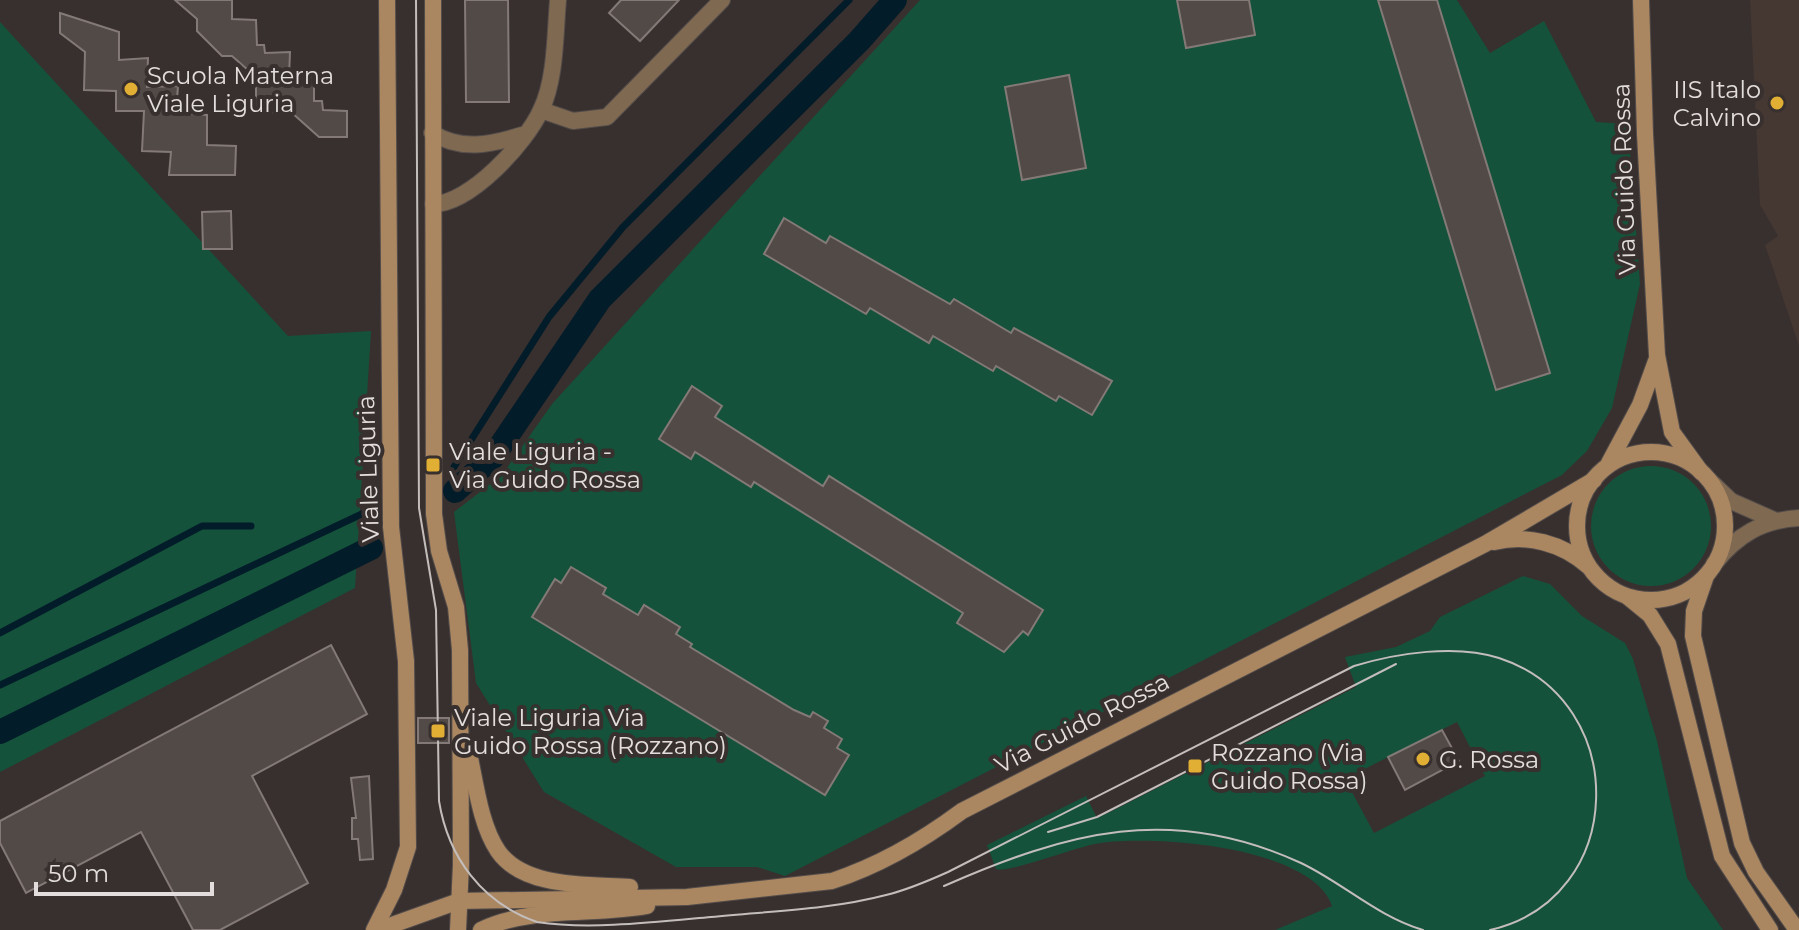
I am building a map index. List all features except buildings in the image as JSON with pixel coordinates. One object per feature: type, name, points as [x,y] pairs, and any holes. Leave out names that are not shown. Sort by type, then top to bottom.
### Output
[{"type":"street","name":"Viale Liguria","points":[[376,930],[394,890],[408,847],[406,661],[391,527],[387,0]]},
{"type":"street","points":[[433,0],[434,514],[439,551],[458,620],[458,930]]},
{"type":"street","points":[[433,204],[447,204],[480,186],[541,110],[558,0]]},
{"type":"street","points":[[541,110],[573,121],[607,117],[722,0]]},
{"type":"street","name":"Via Guido Rossa","points":[[1641,0],[1657,355],[1672,432],[1705,476]]},
{"type":"street","points":[[432,133],[450,144],[473,145],[496,144],[524,135]]},
{"type":"street","name":"Via Guido Rossa","points":[[376,930],[459,901],[687,897],[832,881],[853,874],[932,833],[962,811],[1485,544],[1597,476],[1635,416],[1657,355]]},
{"type":"street","points":[[1770,930],[1722,856],[1668,644],[1643,608],[1594,572],[1580,546],[1578,521],[1583,497],[1597,476],[1624,457],[1651,452],[1678,457],[1705,476],[1731,501],[1774,520]]},
{"type":"street","points":[[1705,476],[1720,500],[1724,538],[1694,611],[1693,636],[1734,811],[1749,858],[1797,930]]},
{"type":"street","points":[[1616,591],[1639,599],[1664,598],[1687,590],[1741,537],[1774,520],[1799,518]]},
{"type":"street","name":"Via Guido Rossa","points":[[1485,544],[1505,539],[1540,541],[1569,552],[1594,572]]},
{"type":"street","name":"Via Guido Rossa","points":[[460,716],[487,825],[497,850],[512,865],[563,882],[640,888],[687,897]]},
{"type":"street","name":"Via Guido Rossa","points":[[481,930],[494,924],[642,907],[687,897]]},
{"type":"shaded area","name":"IIS Italo Calvino","points":[[1750,0],[1799,0],[1799,346],[1765,245],[1778,236],[1760,205]]},
{"type":"green space","points":[[920,0],[1457,0],[1490,53],[1544,21],[1596,122],[1628,124],[1640,284],[1612,408],[1587,451],[1562,475],[785,876],[757,867],[676,867],[544,792],[476,683],[454,512],[502,475],[552,404]]},
{"type":"green space","points":[[0,22],[288,336],[371,331],[355,588],[0,772]]},
{"type":"green space","points":[[1651,466],[1674,470],[1694,483],[1707,503],[1711,526],[1707,549],[1694,569],[1674,582],[1651,586],[1628,582],[1608,569],[1595,549],[1591,526],[1595,503],[1608,483],[1628,470]]},
{"type":"green space","points":[[1523,576],[1550,584],[1582,616],[1625,643],[1633,659],[1657,741],[1687,878],[1723,930],[1275,930],[1332,906],[1319,886],[1295,870],[1263,857],[1189,843],[1120,841],[1095,844],[1013,868],[996,869],[987,845],[1086,796],[1097,818],[1112,811],[1356,687],[1345,657],[1396,647],[1430,631],[1440,617]],"holes":[[[1457,722],[1485,776],[1374,833],[1345,779]]]},
{"type":"waterway","points":[[454,467],[549,317],[623,227],[849,0]]},
{"type":"waterway","points":[[455,491],[493,457],[600,299],[859,41],[895,0]]},
{"type":"waterway","points":[[0,685],[368,511]]},
{"type":"waterway","points":[[0,633],[202,526],[251,526]]},
{"type":"waterway","points":[[0,732],[371,548]]},
{"type":"tram line","points":[[416,0],[419,508],[436,610],[439,801],[450,841],[459,859],[484,890],[517,914],[537,922],[579,925],[646,923],[799,909],[886,895],[948,872],[1354,666],[1407,654],[1446,651],[1499,658],[1542,681],[1573,714],[1591,755],[1596,798],[1589,842],[1568,880],[1535,911],[1490,930]]},
{"type":"tram line","points":[[1048,832],[1097,817],[1396,664]]},
{"type":"tram line","points":[[944,886],[1033,851],[1077,839],[1120,832],[1163,830],[1208,834],[1253,845],[1301,863],[1391,917],[1423,930]]},
{"type":"place","name":"Scuola Materna Viale Liguria","points":[[131,89]]},
{"type":"place","name":"IIS Italo Calvino","points":[[1777,103]]},
{"type":"place","name":"Viale Liguria - Via Guido Rossa","points":[[433,465]]},
{"type":"place","name":"Viale Liguria Via Guido Rossa (Rozzano)","points":[[438,731]]},
{"type":"place","name":"G. Rossa","points":[[1423,759]]},
{"type":"place","name":"Rozzano (Via Guido Rossa)","points":[[1195,766]]}]
